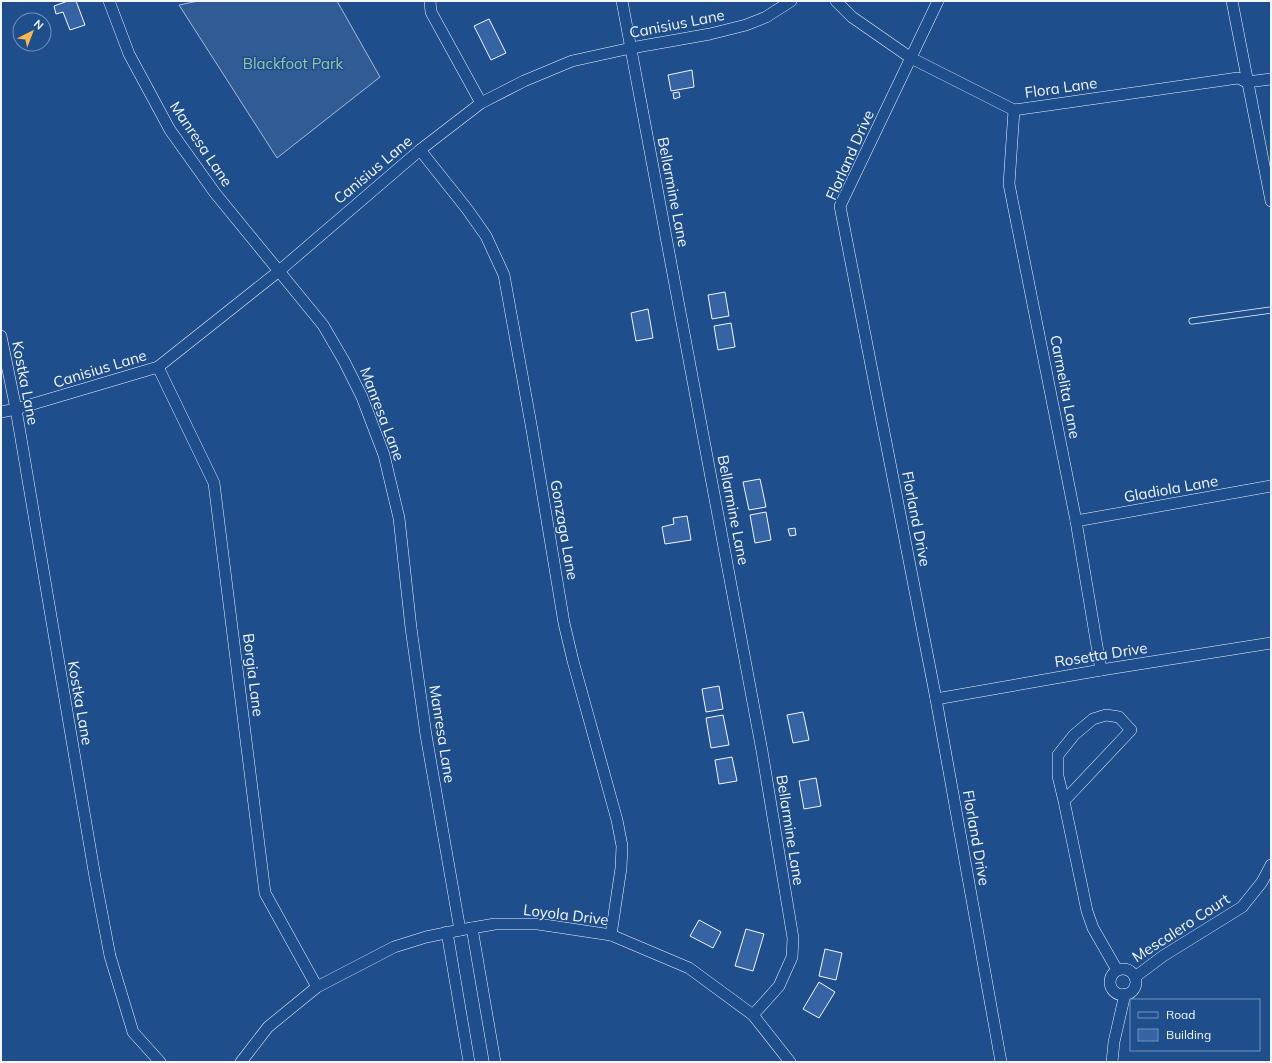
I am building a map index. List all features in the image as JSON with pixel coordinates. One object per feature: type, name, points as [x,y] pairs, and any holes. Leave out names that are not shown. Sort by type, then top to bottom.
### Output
[{"type":"street","name":"Manresa Lane","points":[[109,1],[129,54],[170,130],[215,193],[323,325],[344,361],[362,397],[384,455],[399,518],[411,628],[426,735],[460,930]]},
{"type":"street","points":[[430,1],[431,12],[481,103]]},
{"type":"street","name":"Bellarmine Lane","points":[[622,1],[762,751],[793,938],[792,957],[779,986],[753,1015]]},
{"type":"street","name":"Canisius Lane","points":[[1,412],[16,409],[158,367],[279,271],[420,150],[481,103],[524,80],[572,61],[631,48],[710,34],[746,25],[766,17],[791,1]]},
{"type":"street","name":"Flora Lane","points":[[836,1],[852,17],[911,58],[1014,110],[1238,78],[1248,82],[1271,79]]},
{"type":"street","name":"Florland Drive","points":[[938,1],[840,206],[936,700],[1001,1062]]},
{"type":"street","points":[[1232,1],[1271,200]]},
{"type":"street","name":"Carmelita Lane","points":[[1014,110],[1009,184],[1076,521],[1101,670]]},
{"type":"street","name":"Gonzaga Lane","points":[[420,150],[467,209],[486,236],[504,275],[532,430],[564,623],[617,820],[622,846],[621,868],[611,935]]},
{"type":"street","name":"Kostka Lane","points":[[1,336],[16,409],[95,877],[110,956],[133,1032],[160,1062]]},
{"type":"street","name":"Borgia Lane","points":[[158,367],[214,483],[265,893],[317,987]]},
{"type":"street","name":"Gladiola Lane","points":[[1076,521],[1271,486]]},
{"type":"street","name":"Rosetta Drive","points":[[936,700],[1101,670],[1271,643]]},
{"type":"street","points":[[1064,801],[1131,730],[1119,717],[1106,715],[1092,719],[1074,735],[1058,755],[1058,776],[1087,911],[1093,928],[1117,970]]},
{"type":"street","name":"Mescalero Court","points":[[1135,977],[1163,956],[1242,907],[1262,882],[1271,865]]},
{"type":"street","name":"Loyola Drive","points":[[241,1062],[268,1027],[317,987],[394,947],[447,932],[495,924],[538,924],[611,935],[689,968],[753,1015],[790,1062]]},
{"type":"street","points":[[472,928],[495,1062]]},
{"type":"street","points":[[447,932],[470,1062]]},
{"type":"street","name":"Mescalero Court","points":[[1125,969],[1135,977],[1135,985],[1133,989],[1125,994],[1114,991],[1110,984],[1112,976],[1117,970],[1125,969]]},
{"type":"street","name":"Mescalero Court","points":[[1112,1062],[1114,1042],[1125,994]]},
{"type":"lane","points":[[1192,321],[1271,310]]},
{"type":"shaded area","name":"Blackfoot Park","points":[[198,1],[337,1],[380,77],[277,158],[179,5]]},
{"type":"building","points":[[68,1],[76,1],[85,25],[70,30],[63,12],[56,14],[54,6]]},
{"type":"building","points":[[489,19],[506,53],[491,60],[474,26]]},
{"type":"building","points":[[692,70],[694,87],[671,91],[668,75]]},
{"type":"building","points":[[679,92],[680,97],[674,99],[673,93]]},
{"type":"building","points":[[725,292],[729,316],[712,319],[708,295]]},
{"type":"building","points":[[648,309],[653,338],[636,341],[631,313]]},
{"type":"building","points":[[731,323],[735,347],[718,350],[714,326]]},
{"type":"building","points":[[760,479],[766,507],[749,510],[743,482]]},
{"type":"building","points":[[766,512],[771,540],[755,543],[750,515]]},
{"type":"building","points":[[687,516],[691,540],[665,544],[662,527],[674,524],[673,518]]},
{"type":"building","points":[[795,528],[796,535],[790,536],[788,529]]},
{"type":"building","points":[[719,686],[723,709],[706,712],[702,689]]},
{"type":"building","points":[[803,712],[809,740],[793,743],[787,715]]},
{"type":"building","points":[[723,715],[729,745],[711,748],[706,718]]},
{"type":"building","points":[[732,757],[737,781],[719,784],[715,760]]},
{"type":"building","points":[[816,778],[821,806],[804,809],[799,781]]},
{"type":"building","points":[[699,920],[721,932],[713,948],[690,936]]},
{"type":"building","points":[[746,929],[764,934],[753,971],[735,966]]},
{"type":"building","points":[[825,949],[842,953],[836,980],[819,976]]},
{"type":"building","points":[[819,982],[835,992],[819,1018],[803,1009]]}]
